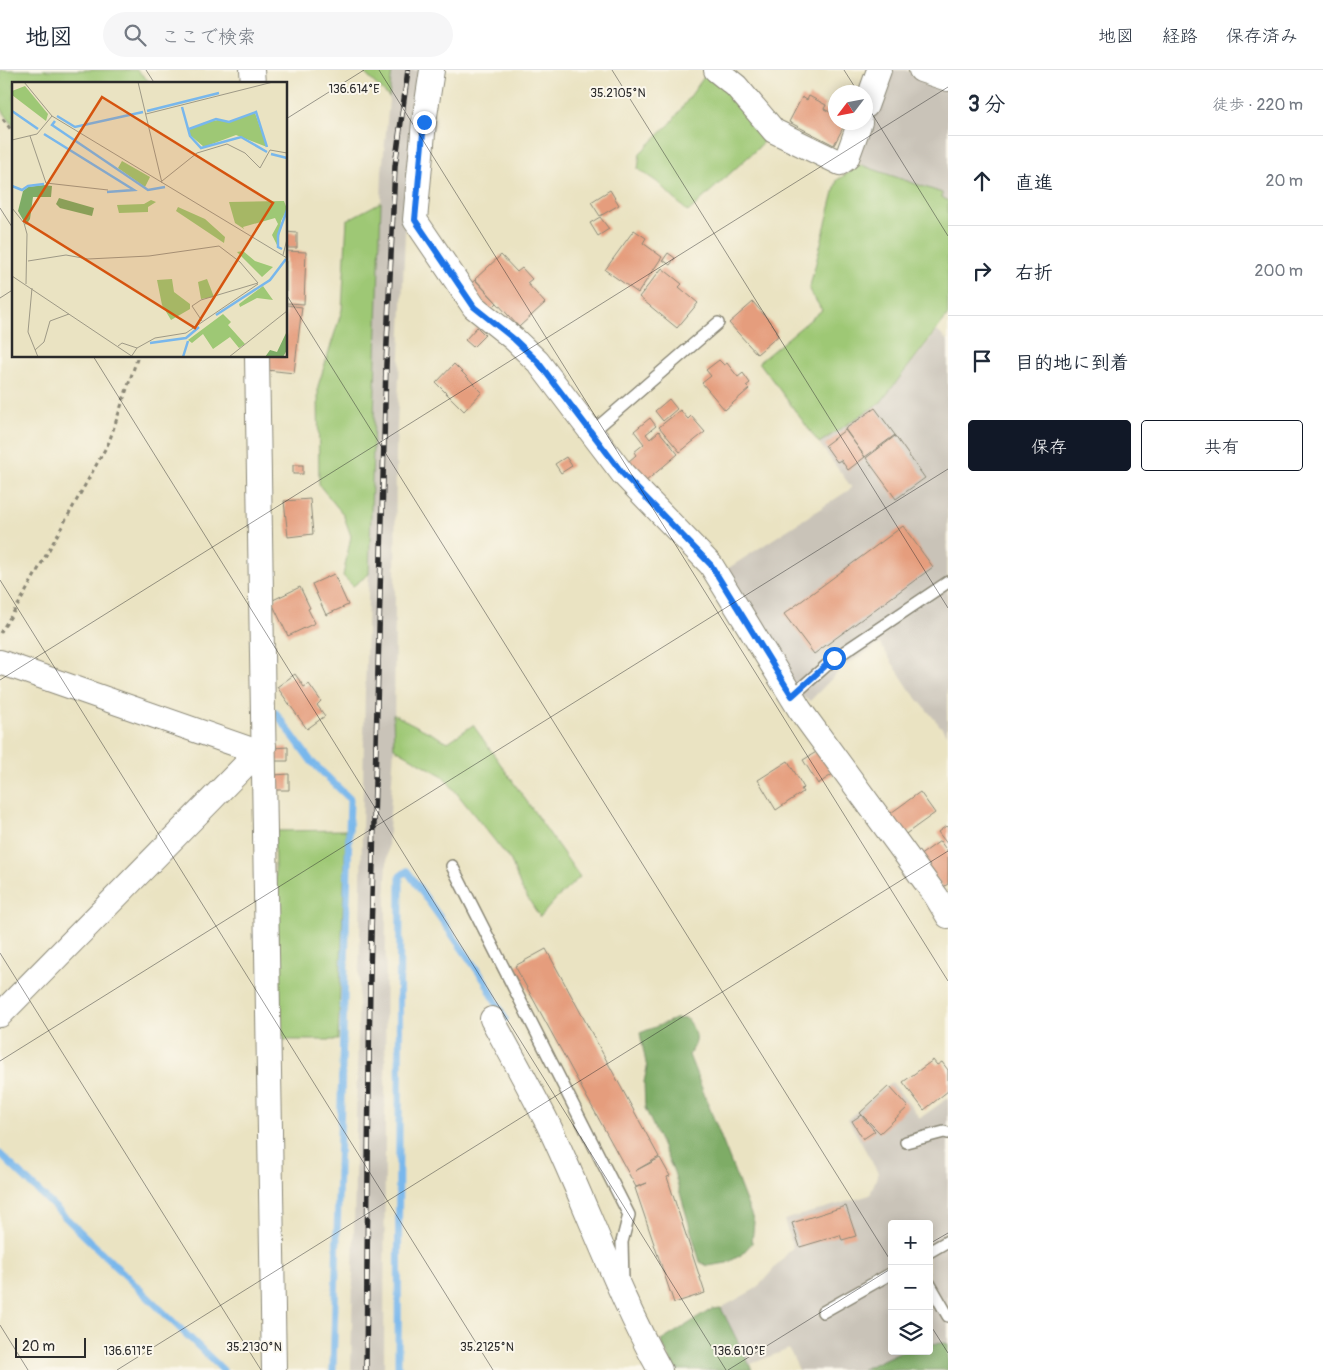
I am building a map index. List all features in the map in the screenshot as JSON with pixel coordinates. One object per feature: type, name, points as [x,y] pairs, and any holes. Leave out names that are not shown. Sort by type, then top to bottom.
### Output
[{"type":"street","points":[[432,70],[424,122],[415,220],[474,307],[514,339],[538,362],[623,474],[711,565],[792,696],[936,896],[948,916]]},
{"type":"street","points":[[716,70],[736,86],[774,131],[840,163],[847,158],[857,130]]},
{"type":"street","points":[[873,87],[879,70]]},
{"type":"street","points":[[921,70],[948,79]]},
{"type":"street","points":[[257,358],[261,749],[274,1370]]},
{"type":"street","points":[[0,662],[261,749]]},
{"type":"street","points":[[0,1015],[261,749]]},
{"type":"street","points":[[492,1019],[548,1124],[624,1298],[660,1370]]},
{"type":"lane","points":[[591,433],[718,323]]},
{"type":"lane","points":[[792,696],[834,658],[948,582]]},
{"type":"lane","points":[[452,866],[629,1215],[622,1242],[624,1298]]},
{"type":"lane","points":[[906,1142],[944,1132],[948,1133]]},
{"type":"lane","points":[[933,1250],[948,1241]]},
{"type":"lane","points":[[823,1312],[888,1275]]},
{"type":"lane","points":[[933,1290],[948,1316]]},
{"type":"path","points":[[3,119],[12,131]]},
{"type":"path","points":[[0,633],[20,602],[110,442],[137,358]]},
{"type":"shaded area","points":[[392,70],[420,70],[412,120],[396,451],[394,748],[386,879],[384,1370],[351,1370],[365,691],[382,172]]},
{"type":"shaded area","points":[[885,70],[906,70],[948,85],[948,201],[861,165],[857,159],[866,130],[873,130],[873,108]]},
{"type":"shaded area","points":[[937,331],[948,341],[947,734],[910,690],[880,644],[844,666],[810,701],[801,697],[724,571],[852,488],[819,443],[881,402]]},
{"type":"shaded area","points":[[892,1082],[920,1118],[948,1098],[948,1344],[933,1344],[933,1220],[888,1220],[888,1355],[893,1355],[861,1370],[799,1370],[789,1349],[748,1365],[721,1308],[757,1288],[793,1247],[784,1220],[870,1195],[878,1173],[848,1119]]},
{"type":"green space","points":[[0,70],[137,70],[150,82],[12,82],[12,124],[0,107]]},
{"type":"green space","points":[[361,70],[392,70],[389,97]]},
{"type":"green space","points":[[709,70],[768,134],[759,147],[688,212],[657,182],[638,169],[640,153],[671,123]]},
{"type":"green space","points":[[861,165],[942,193],[942,197],[948,201],[948,315],[881,402],[819,443],[759,362],[822,310],[809,290],[837,180]]},
{"type":"green space","points":[[381,202],[369,574],[353,586],[343,576],[351,536],[343,514],[319,485],[318,386],[342,310],[347,220]]},
{"type":"green space","points":[[393,714],[448,742],[473,725],[580,877],[540,917],[521,888],[511,861],[443,776],[394,748]]},
{"type":"green space","points":[[346,830],[338,1040],[280,1040],[274,831]]},
{"type":"green space","points":[[686,1018],[696,1036],[695,1044],[689,1055],[754,1222],[752,1243],[741,1255],[727,1263],[708,1266],[700,1262],[674,1172],[645,1108],[644,1082],[647,1068],[640,1033],[675,1019]]},
{"type":"green space","points":[[721,1308],[752,1370],[675,1370],[661,1341],[712,1309]]},
{"type":"green space","points":[[933,1344],[948,1344],[948,1370],[861,1370],[893,1355],[933,1355]]},
{"type":"building","points":[[809,96],[826,105],[824,109],[828,111],[828,130],[842,130],[834,145],[789,122],[802,97],[807,100]]},
{"type":"building","points":[[610,190],[619,205],[600,216],[591,202]]},
{"type":"building","points":[[600,217],[609,229],[598,236],[590,223]]},
{"type":"building","points":[[634,230],[646,238],[643,243],[662,257],[638,293],[605,270]]},
{"type":"building","points":[[288,232],[297,233],[297,248],[288,248]]},
{"type":"building","points":[[288,251],[306,252],[304,304],[288,303]]},
{"type":"building","points":[[668,253],[675,258],[670,265],[663,260]]},
{"type":"building","points":[[501,255],[517,272],[522,268],[532,279],[527,283],[545,303],[519,327],[475,279]]},
{"type":"building","points":[[662,268],[682,284],[679,287],[698,303],[677,328],[639,297]]},
{"type":"building","points":[[475,280],[497,303],[490,310],[468,286]]},
{"type":"building","points":[[753,302],[778,331],[776,333],[778,336],[757,354],[729,323]]},
{"type":"building","points":[[288,305],[302,307],[294,373],[267,370],[269,358],[288,358]]},
{"type":"building","points":[[477,327],[485,335],[473,347],[465,340]]},
{"type":"building","points":[[719,360],[724,365],[727,363],[738,377],[743,373],[750,383],[746,386],[749,389],[725,410],[702,383],[711,376],[706,370]]},
{"type":"building","points":[[454,364],[482,392],[464,411],[436,383]]},
{"type":"building","points":[[669,399],[677,409],[663,421],[655,411]]},
{"type":"building","points":[[875,408],[895,435],[865,457],[845,429]]},
{"type":"building","points":[[680,410],[688,419],[691,416],[705,432],[680,452],[659,427]]},
{"type":"building","points":[[650,418],[656,426],[646,434],[650,439],[659,431],[678,454],[645,482],[628,462],[636,455],[634,452],[644,444],[634,431]]},
{"type":"building","points":[[845,430],[865,457],[848,470],[841,460],[837,462],[825,445]]},
{"type":"building","points":[[895,436],[925,478],[896,499],[866,458]]},
{"type":"building","points":[[566,457],[572,466],[561,473],[555,464]]},
{"type":"building","points":[[293,465],[303,465],[303,474],[293,474]]},
{"type":"building","points":[[310,499],[313,534],[288,537],[284,501]]},
{"type":"building","points":[[903,526],[933,567],[814,654],[784,614]]},
{"type":"building","points":[[334,574],[348,605],[326,615],[312,584]]},
{"type":"building","points":[[300,587],[315,623],[288,636],[271,601]]},
{"type":"building","points":[[295,674],[304,687],[309,684],[321,701],[317,705],[325,716],[307,729],[277,687]]},
{"type":"building","points":[[288,747],[288,761],[274,761],[273,748]]},
{"type":"building","points":[[818,751],[833,774],[818,784],[803,760]]},
{"type":"building","points":[[788,761],[804,788],[801,789],[803,792],[776,810],[758,780]]},
{"type":"building","points":[[289,774],[289,790],[274,790],[274,775]]},
{"type":"building","points":[[920,792],[935,813],[903,836],[888,815]]},
{"type":"building","points":[[946,826],[948,828],[948,845],[938,832]]},
{"type":"building","points":[[940,841],[948,852],[948,884],[942,888],[919,856]]},
{"type":"building","points":[[546,949],[659,1157],[635,1171],[660,1158],[670,1176],[667,1177],[705,1293],[674,1303],[635,1188],[647,1183],[636,1187],[515,966]]},
{"type":"building","points":[[933,1060],[937,1065],[942,1062],[948,1070],[948,1091],[924,1110],[903,1082]]},
{"type":"building","points":[[889,1086],[908,1107],[880,1133],[860,1113]]},
{"type":"building","points":[[861,1115],[875,1131],[863,1139],[852,1121]]},
{"type":"building","points":[[846,1206],[856,1236],[842,1240],[840,1235],[800,1247],[792,1223]]},
{"type":"waterway","points":[[276,713],[311,761],[350,799],[333,1370]]},
{"type":"waterway","points":[[398,1370],[400,876],[407,871],[485,981],[505,1019]]},
{"type":"waterway","points":[[0,1154],[223,1370]]},
{"type":"railway","points":[[366,1370],[370,974],[386,365],[395,166],[408,70]]},
{"type":"route","points":[[424,122],[415,220],[474,307],[514,339],[538,362],[623,474],[711,565],[792,696],[834,658]]}]
